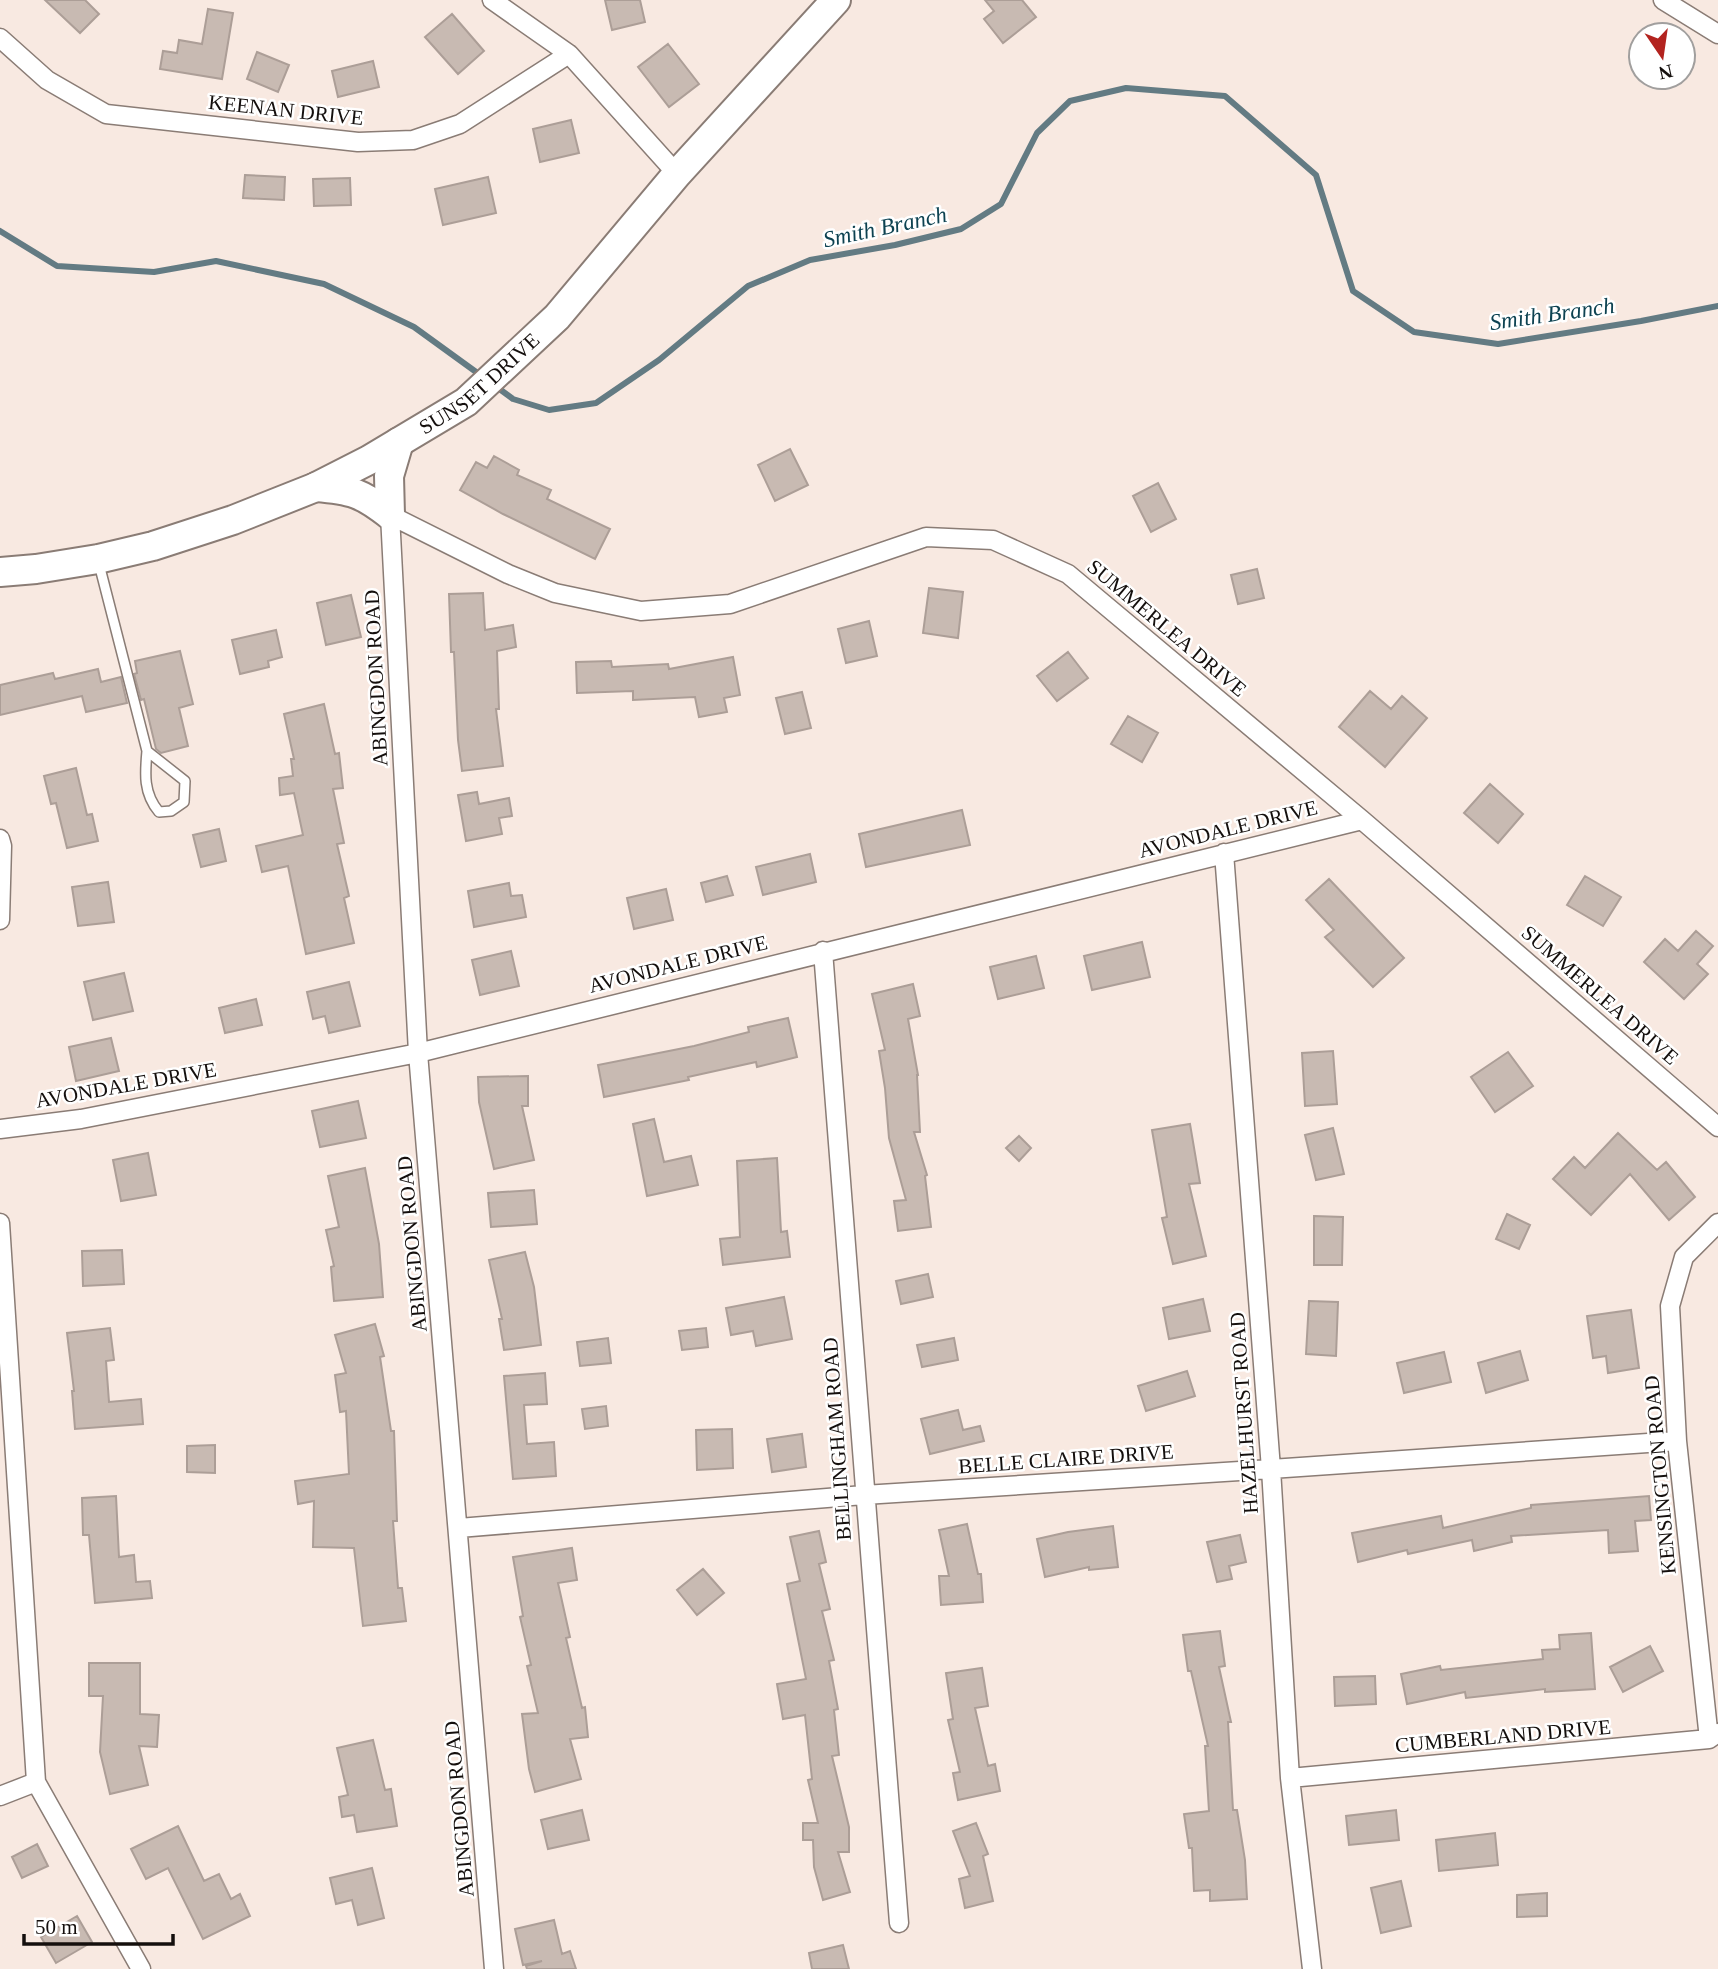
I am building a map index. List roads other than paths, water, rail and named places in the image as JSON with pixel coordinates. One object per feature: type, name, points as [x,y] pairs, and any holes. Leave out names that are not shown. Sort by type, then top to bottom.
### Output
[{"type":"main road","name":"SUNSET DRIVE","points":[[0,572],[98,559],[153,546],[233,520],[316,487],[466,402],[557,317],[677,174],[836,0]]},
{"type":"main road","points":[[390,515],[388,476],[399,442]]},
{"type":"main road","points":[[316,487],[349,489],[370,499],[390,515]]},
{"type":"street","points":[[492,0],[569,54],[677,174]]},
{"type":"street","points":[[1663,0],[1718,34]]},
{"type":"street","name":"KEENAN DRIVE","points":[[0,38],[47,80],[106,114],[358,142],[412,140],[460,124],[569,54]]},
{"type":"street","name":"SUMMERLEA DRIVE","points":[[390,515],[508,574],[555,593],[641,611],[730,604],[926,537],[993,540],[1068,573],[1362,820],[1718,1127]]},
{"type":"street","name":"ABINGDON ROAD","points":[[390,515],[418,1052],[494,1969]]},
{"type":"street","name":"AVONDALE DRIVE","points":[[0,1129],[81,1119],[418,1052],[1362,820]]},
{"type":"street","points":[[0,839],[0,919]]},
{"type":"street","name":"HAZELHURST ROAD","points":[[1224,853],[1271,1469],[1290,1778],[1312,1969]]},
{"type":"street","name":"BELLINGHAM ROAD","points":[[823,951],[899,1923]]},
{"type":"street","points":[[0,1223],[36,1782],[141,1969]]},
{"type":"street","name":"KENSINGTON ROAD","points":[[1714,1736],[1677,1441],[1670,1306],[1684,1257],[1718,1223]]},
{"type":"street","name":"BELLE CLAIRE DRIVE","points":[[459,1528],[864,1495],[1677,1441]]},
{"type":"street","name":"CUMBERLAND DRIVE","points":[[1290,1778],[1714,1736]]},
{"type":"street","points":[[0,1796],[36,1782]]},
{"type":"lane","points":[[98,559],[148,751],[145,782],[152,804],[159,811],[171,811],[184,802],[184,781],[148,751]]},
{"type":"waterway","name":"Smith Branch","points":[[494,385],[513,399],[549,410],[596,403],[659,360],[748,286],[810,260],[895,245],[961,229],[1001,204],[1037,133],[1070,101],[1126,88],[1225,96],[1316,175],[1353,291],[1414,332],[1498,344],[1718,306]]},
{"type":"waterway","name":"Smith Branch","points":[[0,231],[57,266],[154,272],[216,261],[324,284],[414,327],[483,377]]}]
